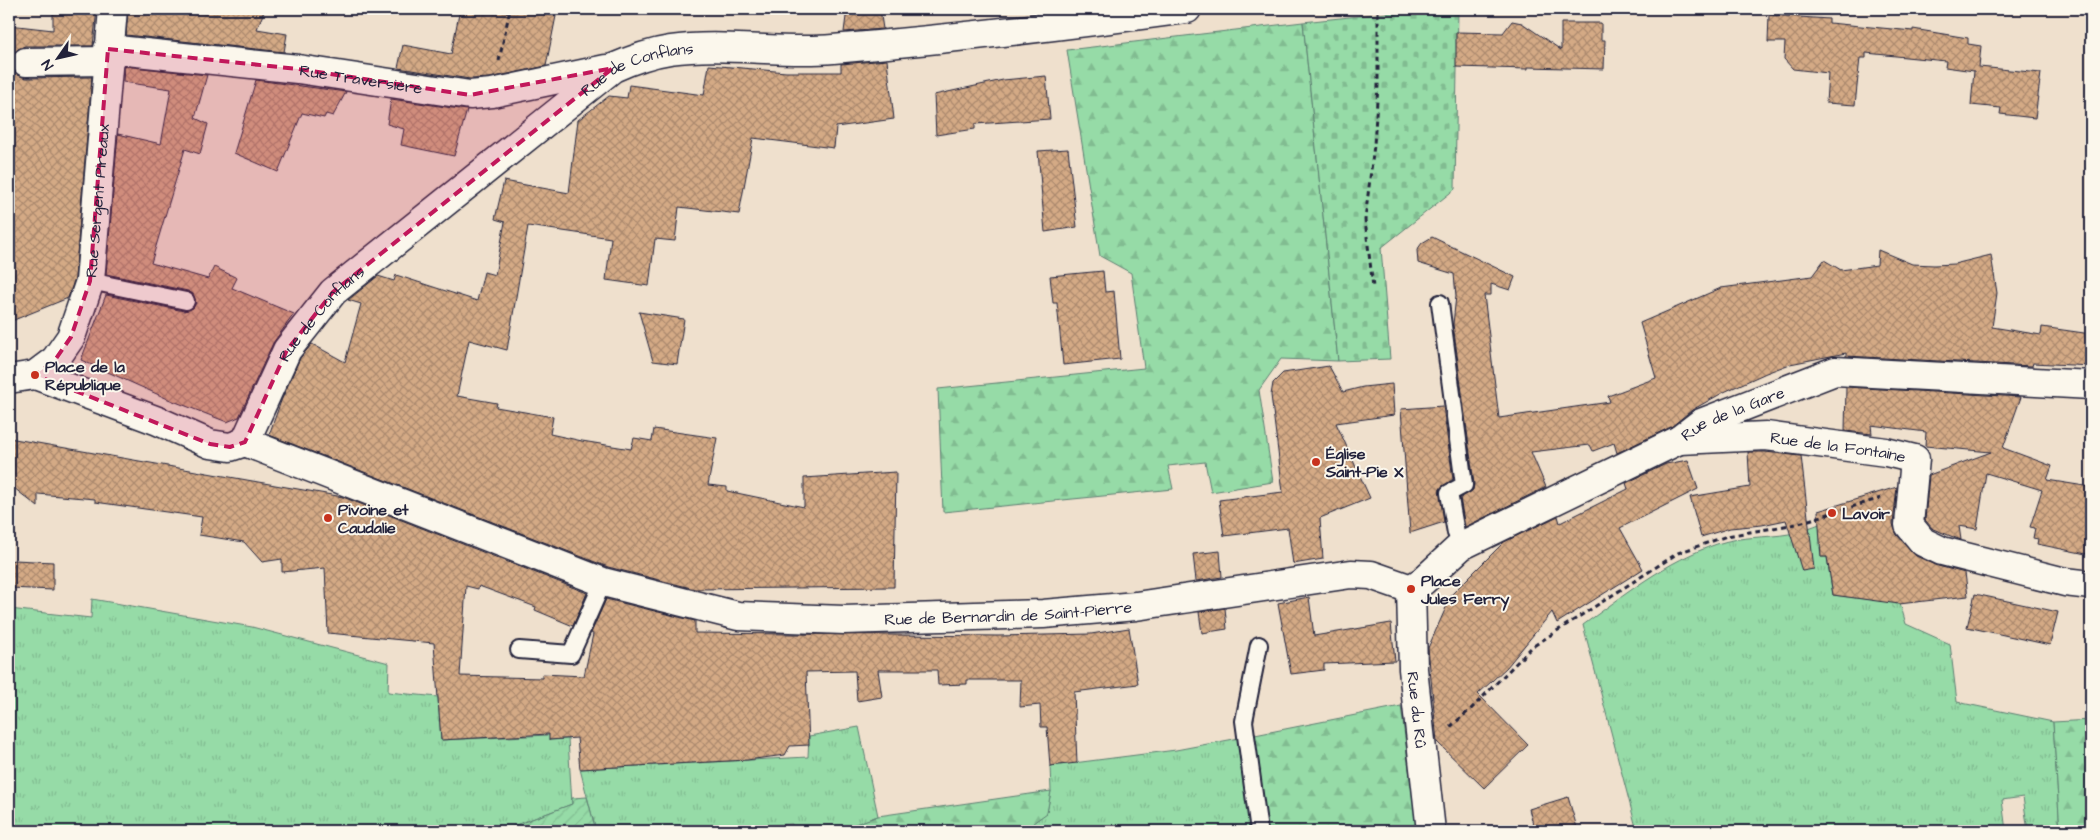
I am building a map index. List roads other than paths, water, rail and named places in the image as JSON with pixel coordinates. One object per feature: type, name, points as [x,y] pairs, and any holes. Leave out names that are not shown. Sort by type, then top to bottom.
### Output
[{"type":"street","name":"Rue Sergent Pireaux","points":[[35,375],[55,360],[71,337],[90,281],[113,9]]},
{"type":"street","name":"Rue de Conflans","points":[[245,442],[287,350],[333,292],[613,68],[637,58],[670,50],[696,48],[831,49],[1094,22],[1187,9]]},
{"type":"street","name":"Rue Traversière","points":[[26,62],[108,55],[298,69],[470,95],[492,94],[613,68]]},
{"type":"street","name":"Rue de la Gare","points":[[1411,589],[1423,581],[1461,546],[1679,440],[1701,423],[1835,371],[2091,384]]},
{"type":"street","points":[[9,379],[35,375],[158,421],[210,444],[230,447],[245,442]]},
{"type":"street","name":"Rue de la Fontaine","points":[[1679,440],[1766,436],[1886,452],[1915,460],[1909,525],[1923,542],[1942,551],[2065,582],[2091,585]]},
{"type":"street","name":"Rue de Bernardin de Saint-Pierre","points":[[245,442],[603,582],[738,616],[844,620],[1043,614],[1136,606],[1351,574],[1370,575],[1411,589]]},
{"type":"street","name":"Rue du Rû","points":[[1411,589],[1413,669],[1431,831]]},
{"type":"lane","points":[[90,281],[186,302]]},
{"type":"lane","points":[[1440,303],[1464,486],[1449,493],[1456,533],[1461,546]]},
{"type":"lane","points":[[520,650],[571,654],[603,582]]},
{"type":"lane","points":[[1259,645],[1244,721],[1259,831]]},
{"type":"place","name":"Place de la République","points":[[35,375]]},
{"type":"place","name":"Église Saint-Pie X","points":[[1316,462]]},
{"type":"place","name":"Lavoir","points":[[1832,513]]},
{"type":"place","name":"Pivoine et Caudalie","points":[[328,518]]},
{"type":"place","name":"Place Jules Ferry","points":[[1411,589]]}]
